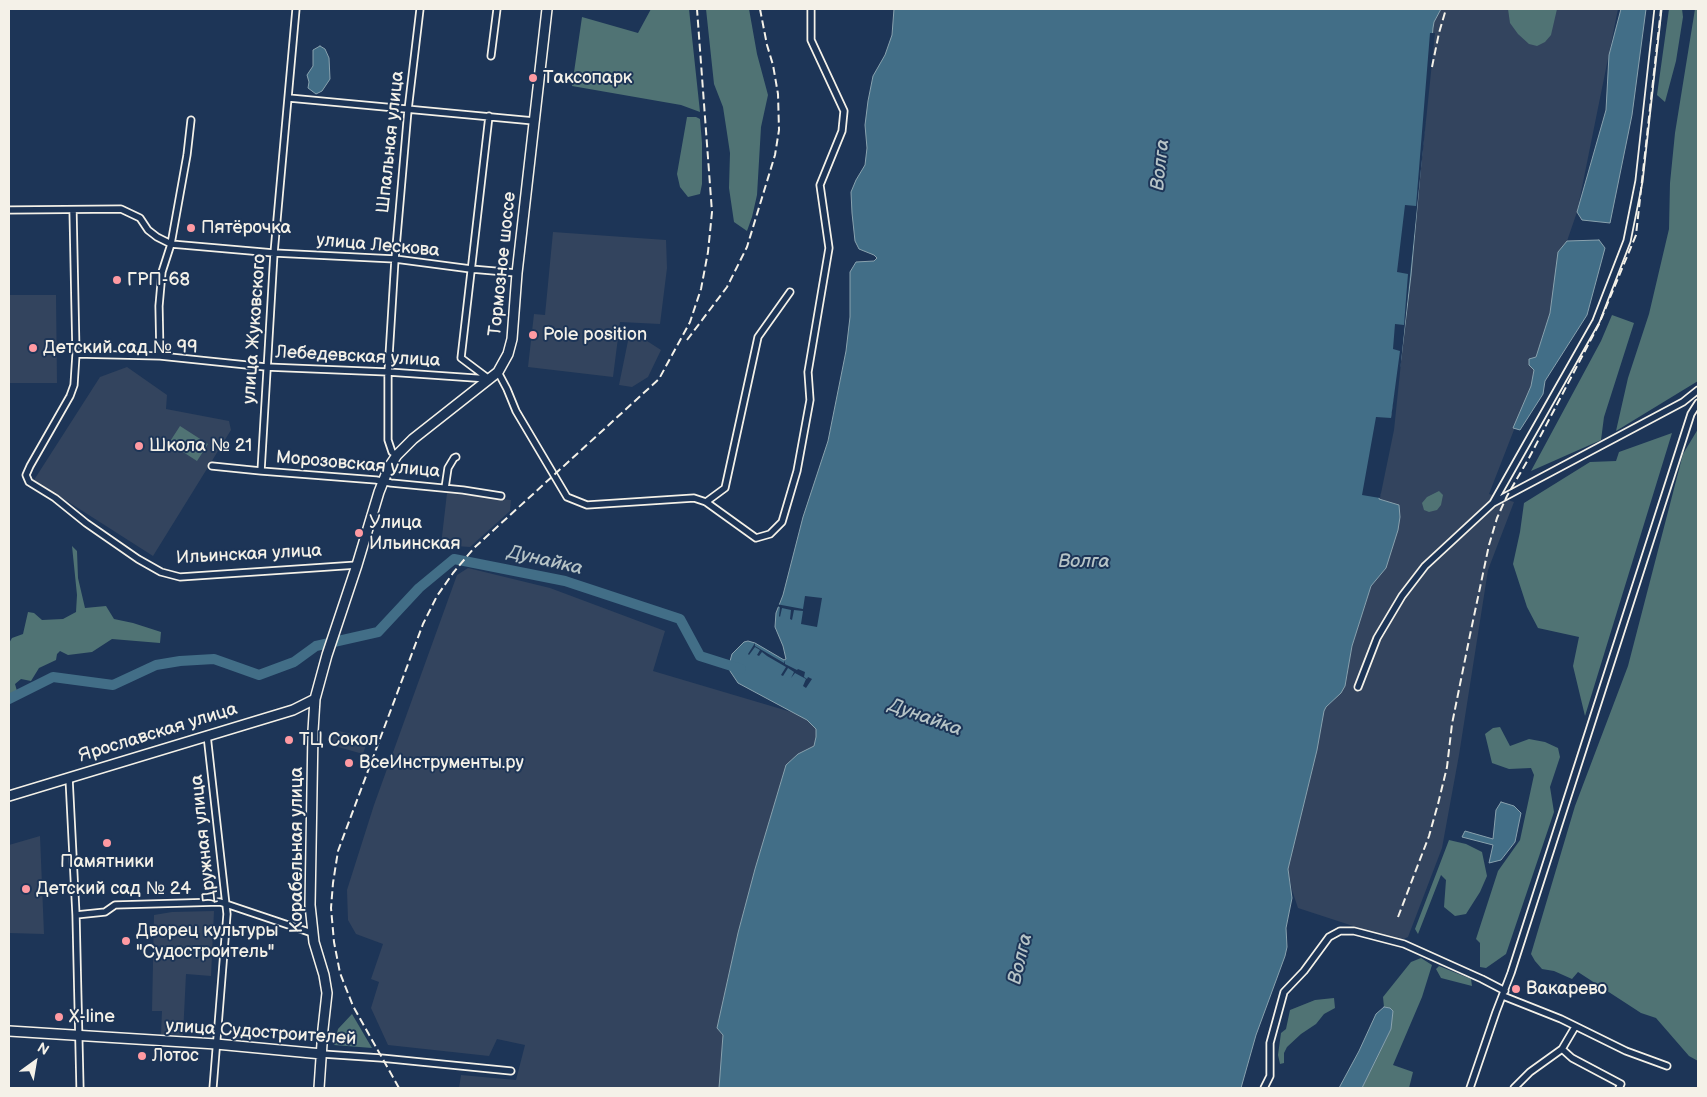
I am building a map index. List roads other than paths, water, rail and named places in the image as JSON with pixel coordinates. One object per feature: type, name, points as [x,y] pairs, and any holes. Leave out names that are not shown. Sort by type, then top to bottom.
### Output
[{"type":"street","name":"улица Жуковского","points":[[261,471],[274,254],[296,9]]},
{"type":"street","name":"Шпальная улица","points":[[397,455],[392,452],[388,440],[388,372],[395,260],[408,110],[420,9]]},
{"type":"street","points":[[491,56],[497,9]]},
{"type":"street","name":"Тормозное шоссе","points":[[316,698],[327,654],[382,482],[389,467],[397,455],[418,435],[490,380],[498,372],[508,354],[512,339],[517,273],[547,9]]},
{"type":"street","points":[[498,372],[516,410],[567,497],[587,505],[694,498],[706,502],[756,538],[770,534],[782,522],[797,471],[810,400],[808,372],[829,248],[820,185],[842,132],[844,111],[811,40],[810,9]]},
{"type":"street","points":[[1494,503],[1596,321],[1627,241],[1639,180],[1658,9]]},
{"type":"street","points":[[289,98],[534,121]]},
{"type":"street","points":[[490,116],[461,358],[490,380]]},
{"type":"street","points":[[160,356],[159,306],[162,272],[171,244],[187,155],[191,120]]},
{"type":"street","name":"улица Лескова","points":[[9,210],[99,208],[121,210],[140,218],[148,230],[171,244],[274,254],[395,260],[517,273]]},
{"type":"street","points":[[73,210],[76,354]]},
{"type":"street","points":[[706,502],[725,488],[758,337],[790,292]]},
{"type":"street","name":"Лебедевская улица","points":[[76,354],[160,356],[266,367],[388,372],[490,380]]},
{"type":"street","name":"Ильинская улица","points":[[76,354],[74,385],[70,396],[26,476],[29,482],[55,498],[86,523],[138,559],[161,572],[180,577],[357,565]]},
{"type":"street","points":[[1358,687],[1377,638],[1402,596],[1425,566],[1494,503],[1683,402],[1698,390]]},
{"type":"street","points":[[1470,1088],[1504,993],[1691,414],[1698,403]]},
{"type":"street","points":[[445,488],[448,468],[456,457]]},
{"type":"street","name":"Морозовская улица","points":[[212,466],[445,488],[501,496]]},
{"type":"street","name":"Ярославская улица","points":[[9,796],[293,710],[316,698]]},
{"type":"street","name":"Корабельная улица","points":[[316,698],[313,731],[309,878],[312,933],[327,985],[319,1088]]},
{"type":"street","name":"Дружная улица","points":[[208,735],[227,904],[213,1088]]},
{"type":"street","points":[[69,778],[76,915],[80,1088]]},
{"type":"street","points":[[76,915],[105,912],[115,905],[220,902],[312,933]]},
{"type":"street","points":[[1264,1088],[1270,1076],[1270,1043],[1284,992],[1304,971],[1329,937],[1340,931],[1354,931],[1404,944],[1482,979],[1504,993],[1626,1051],[1667,1066]]},
{"type":"street","points":[[1514,1088],[1530,1072],[1562,1049],[1576,1027]]},
{"type":"street","name":"улица Судостроителей","points":[[9,1031],[216,1044],[511,1071]]},
{"type":"street","points":[[1562,1049],[1572,1058],[1621,1084],[1619,1088]]},
{"type":"water","name":"Волга","points":[[894,9],[1441,9],[1433,28],[1411,275],[1401,358],[1379,499],[1399,505],[1398,530],[1386,568],[1371,586],[1352,646],[1345,686],[1324,711],[1317,750],[1288,869],[1292,898],[1286,928],[1287,947],[1256,1035],[1241,1088],[719,1088],[723,1035],[717,1028],[738,933],[755,869],[786,765],[798,754],[814,746],[816,737],[816,729],[807,720],[738,683],[730,671],[729,665],[732,654],[744,642],[748,641],[784,660],[786,659],[775,627],[776,613],[783,595],[803,517],[828,441],[846,351],[850,317],[850,272],[856,262],[874,261],[877,258],[859,249],[855,241],[851,192],[865,165],[867,148],[865,125],[868,101],[873,76],[885,55],[892,35]]},
{"type":"water","points":[[1621,9],[1646,9],[1632,115],[1610,223],[1582,220],[1577,212],[1606,110],[1609,55]]},
{"type":"water","points":[[320,46],[325,49],[329,58],[330,79],[322,91],[316,94],[308,88],[307,75],[313,66],[313,50]]},
{"type":"water","points":[[1599,240],[1605,248],[1587,315],[1545,381],[1543,394],[1520,430],[1513,428],[1531,386],[1534,370],[1529,365],[1529,359],[1536,357],[1550,313],[1558,252],[1567,241]]},
{"type":"water","points":[[1501,802],[1514,806],[1521,813],[1515,842],[1501,860],[1489,863],[1493,845],[1462,837],[1465,831],[1493,839],[1496,810]]},
{"type":"water","points":[[1384,1007],[1390,1008],[1393,1011],[1391,1029],[1362,1088],[1339,1088],[1376,1014]]},
{"type":"waterway","name":"Дунайка","points":[[9,699],[53,677],[113,685],[156,665],[180,661],[214,659],[259,675],[294,662],[316,646],[378,632],[419,588],[454,559],[565,581],[680,619],[700,656],[741,669]]},
{"type":"railway","points":[[399,1088],[353,1006],[340,973],[334,942],[331,908],[338,851],[423,624],[437,596],[474,548],[659,379],[690,322],[701,289],[708,252],[712,212],[697,9]]},
{"type":"railway","points":[[687,340],[727,287],[747,247],[775,155],[779,130],[778,94],[760,9]]},
{"type":"railway","points":[[1432,67],[1446,9]]},
{"type":"railway","points":[[1398,917],[1429,836],[1438,804],[1447,767],[1452,724],[1470,635],[1489,545],[1497,518],[1599,324],[1636,235],[1661,9]]},
{"type":"place","name":"Таксопарк","points":[[533,78]]},
{"type":"place","name":"Пятёрочка","points":[[191,228]]},
{"type":"place","name":"ГРП-68","points":[[117,280]]},
{"type":"place","name":"Pole position","points":[[533,335]]},
{"type":"place","name":"Детский сад № 99","points":[[33,348]]},
{"type":"place","name":"Школа № 21","points":[[139,446]]},
{"type":"place","name":"Улица Ильинская","points":[[359,533]]},
{"type":"place","name":"ТЦ Сокол","points":[[289,740]]},
{"type":"place","name":"ВсеИнструменты.ру","points":[[349,763]]},
{"type":"place","name":"Памятники","points":[[107,843]]},
{"type":"place","name":"Детский сад № 24","points":[[26,889]]},
{"type":"place","name":"Дворец культуры \"Судостроитель\"","points":[[126,941]]},
{"type":"place","name":"Вакарево","points":[[1516,989]]},
{"type":"place","name":"X-line","points":[[59,1017]]},
{"type":"place","name":"Лотос","points":[[142,1056]]}]
